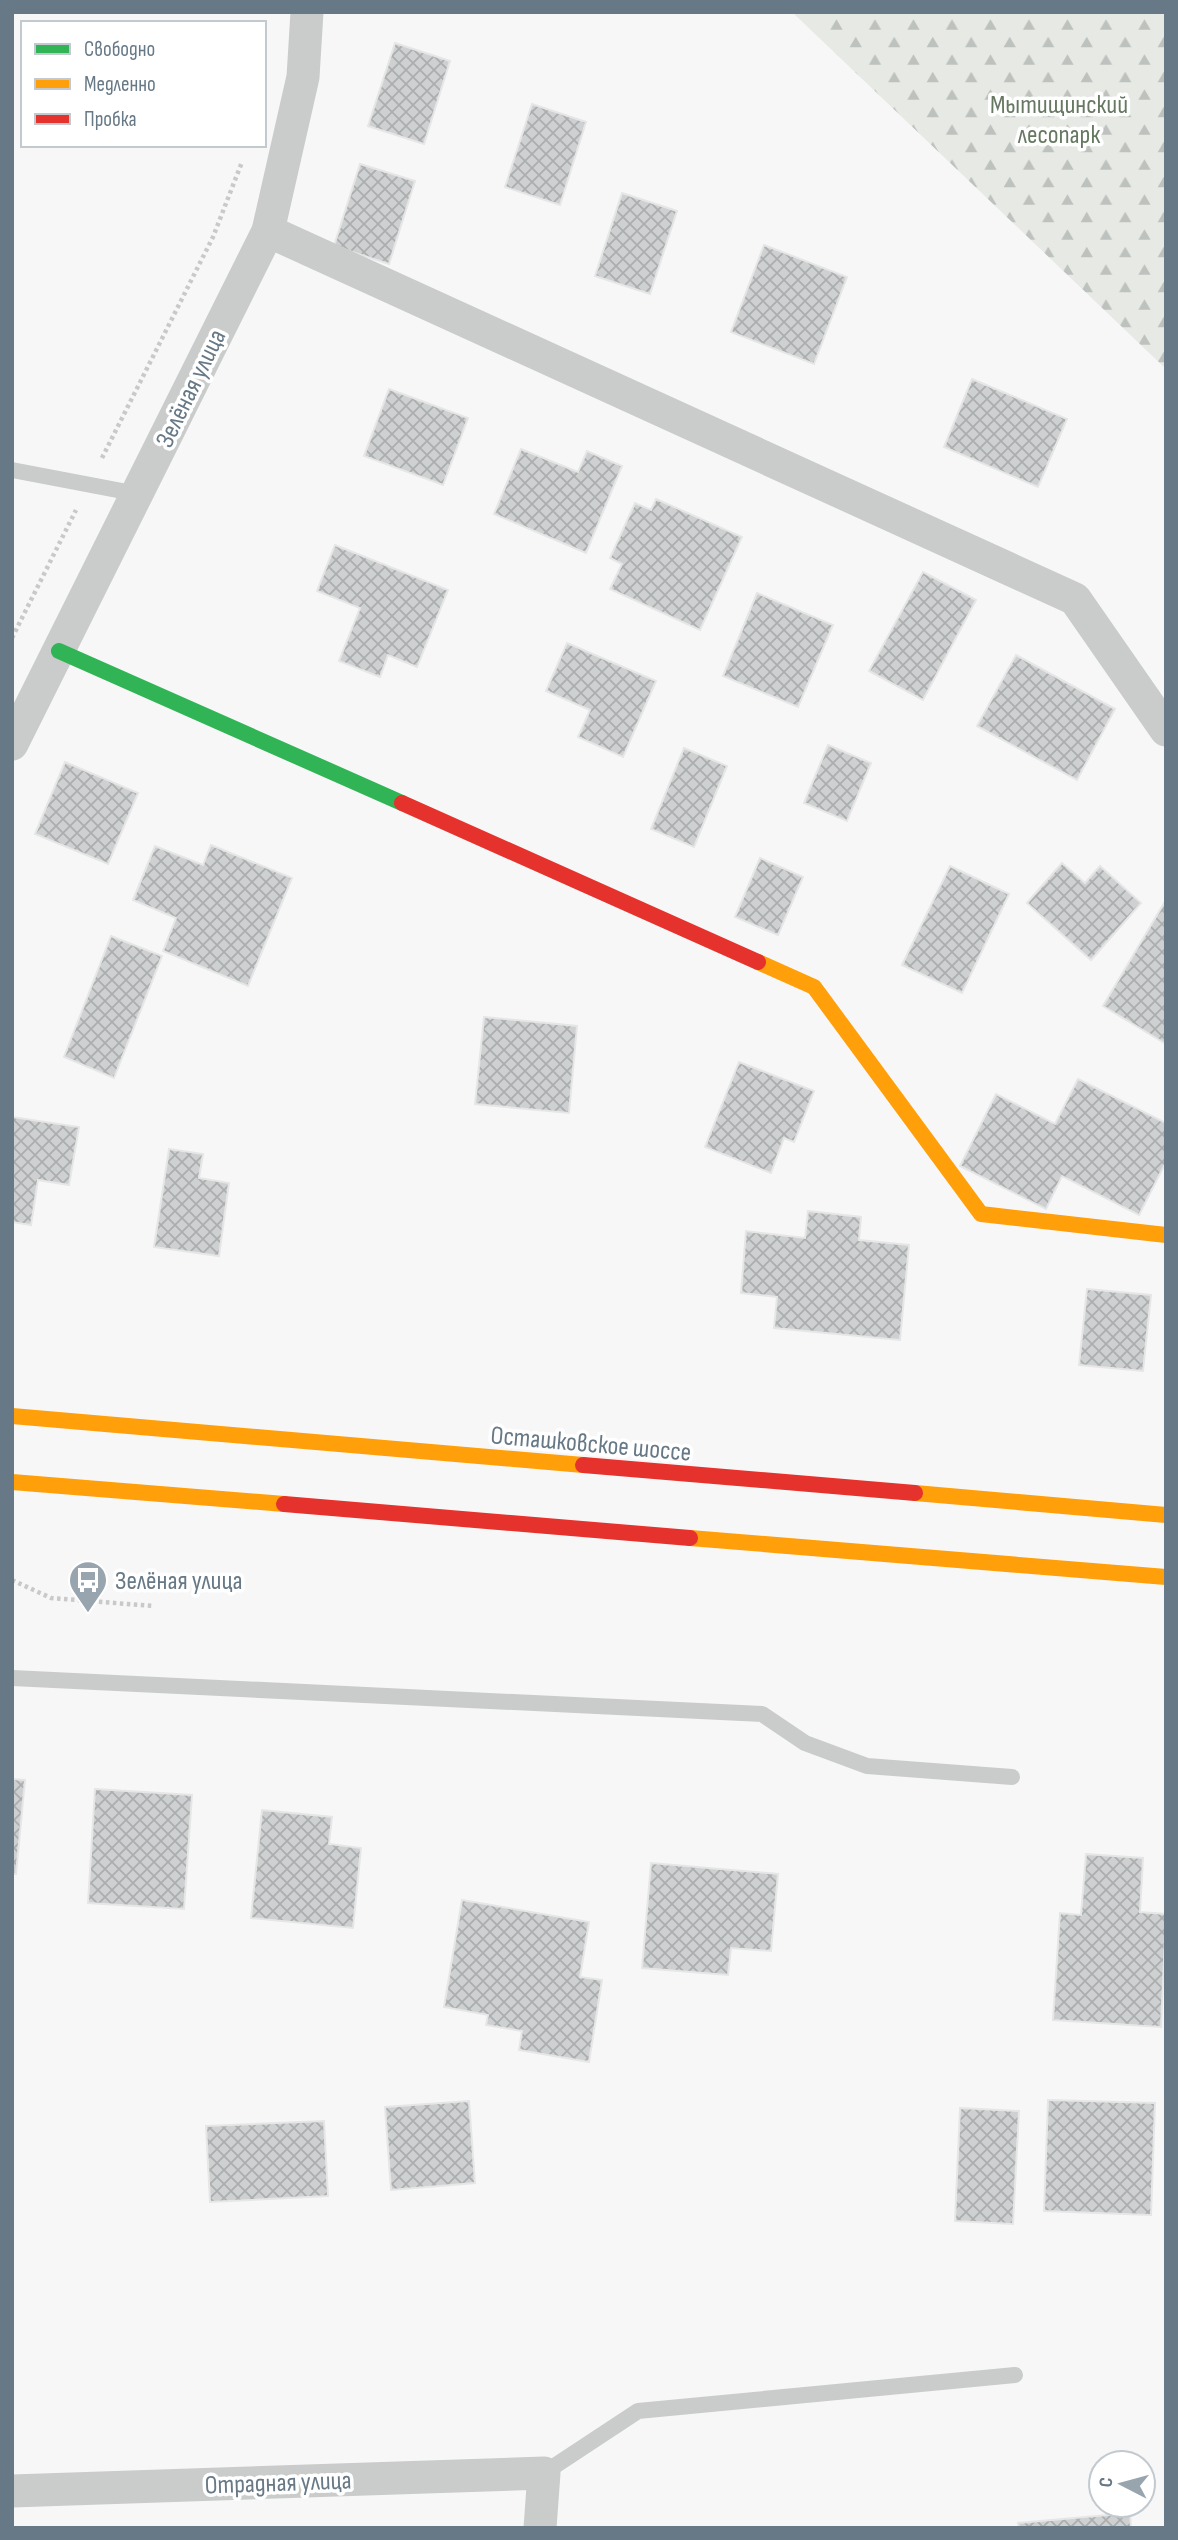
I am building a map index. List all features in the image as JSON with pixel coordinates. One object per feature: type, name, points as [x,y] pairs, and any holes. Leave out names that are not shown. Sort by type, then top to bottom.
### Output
[{"type":"main road","points":[[60,652],[814,987],[981,1214],[1166,1235]]},
{"type":"main road","name":"Осташковское шоссе","points":[[12,1416],[1166,1515]]},
{"type":"main road","points":[[12,1482],[1166,1577]]},
{"type":"street","name":"Зелёная улица","points":[[12,744],[268,231],[303,77],[307,12]]},
{"type":"street","points":[[268,231],[1075,599],[1166,730]]},
{"type":"street","points":[[540,2528],[544,2473]]},
{"type":"street","name":"Отрадная улица","points":[[12,2491],[544,2473]]},
{"type":"lane","points":[[12,470],[138,494]]},
{"type":"lane","points":[[12,1678],[762,1714],[805,1743],[867,1766],[1012,1777]]},
{"type":"lane","points":[[544,2473],[638,2411],[1015,2375]]},
{"type":"path","points":[[12,638],[213,237],[243,158]]},
{"type":"path","points":[[12,1580],[51,1598],[153,1606]]},
{"type":"green space","name":"Мытищинский лесопарк","points":[[792,12],[1166,12],[1166,369]]},
{"type":"building","points":[[395,43],[450,61],[424,144],[368,126]]},
{"type":"building","points":[[532,104],[586,122],[560,205],[505,187]]},
{"type":"building","points":[[360,164],[415,181],[389,264],[334,246]]},
{"type":"building","points":[[622,193],[677,211],[650,294],[595,276]]},
{"type":"building","points":[[764,245],[847,277],[814,364],[731,332]]},
{"type":"building","points":[[972,379],[1067,419],[1038,487],[944,447]]},
{"type":"building","points":[[389,389],[468,418],[443,485],[364,456]]},
{"type":"building","points":[[521,449],[578,472],[587,451],[622,466],[586,553],[494,514]]},
{"type":"building","points":[[656,499],[742,537],[700,630],[610,589],[622,564],[610,558],[635,503],[651,510]]},
{"type":"building","points":[[335,545],[448,590],[417,667],[388,655],[380,677],[339,661],[360,608],[317,591]]},
{"type":"building","points":[[923,572],[976,600],[923,700],[869,671]]},
{"type":"building","points":[[757,593],[833,625],[798,707],[723,676]]},
{"type":"building","points":[[567,643],[656,681],[623,757],[578,737],[590,710],[546,691]]},
{"type":"building","points":[[1016,655],[1115,709],[1077,780],[977,726]]},
{"type":"building","points":[[828,745],[871,763],[847,821],[804,803]]},
{"type":"building","points":[[684,748],[727,766],[694,847],[651,829]]},
{"type":"building","points":[[65,762],[138,793],[108,864],[35,834]]},
{"type":"building","points":[[211,845],[292,878],[248,986],[163,951],[176,918],[133,900],[155,846],[203,865]]},
{"type":"building","points":[[760,858],[803,877],[778,935],[735,917]]},
{"type":"building","points":[[1062,863],[1085,883],[1100,866],[1141,903],[1091,960],[1027,903]]},
{"type":"building","points":[[950,866],[1009,894],[962,993],[902,965]]},
{"type":"building","points":[[1166,900],[1166,1044],[1103,1006]]},
{"type":"building","points":[[111,936],[162,956],[114,1078],[64,1057]]},
{"type":"building","points":[[484,1017],[577,1026],[569,1113],[475,1104]]},
{"type":"building","points":[[739,1062],[814,1091],[794,1142],[784,1138],[771,1173],[705,1147]]},
{"type":"building","points":[[1078,1079],[1166,1123],[1166,1162],[1139,1215],[1062,1176],[1046,1209],[960,1166],[996,1094],[1055,1124]]},
{"type":"building","points":[[12,1117],[79,1127],[69,1185],[38,1180],[31,1225],[12,1222]]},
{"type":"building","points":[[169,1149],[203,1154],[199,1178],[229,1183],[219,1256],[154,1247]]},
{"type":"building","points":[[808,1211],[861,1217],[859,1240],[909,1245],[900,1340],[774,1328],[777,1297],[741,1293],[746,1231],[805,1238]]},
{"type":"building","points":[[1087,1289],[1151,1295],[1143,1371],[1079,1365]]},
{"type":"building","points":[[12,1779],[25,1780],[16,1874],[12,1874]]},
{"type":"building","points":[[95,1789],[192,1795],[184,1909],[88,1903]]},
{"type":"building","points":[[262,1810],[332,1817],[329,1844],[361,1848],[353,1928],[251,1918]]},
{"type":"building","points":[[1086,1854],[1143,1858],[1140,1912],[1166,1914],[1161,2027],[1053,2020],[1060,1913],[1081,1915]]},
{"type":"building","points":[[651,1863],[778,1874],[771,1951],[731,1948],[728,1975],[642,1968]]},
{"type":"building","points":[[462,1900],[589,1922],[580,1977],[602,1980],[589,2062],[519,2050],[522,2031],[486,2025],[488,2015],[444,2007]]},
{"type":"building","points":[[1048,2100],[1155,2103],[1151,2215],[1044,2211]]},
{"type":"building","points":[[469,2101],[475,2183],[391,2190],[385,2107]]},
{"type":"building","points":[[960,2108],[1019,2111],[1013,2224],[955,2221]]},
{"type":"building","points":[[324,2121],[328,2196],[210,2202],[206,2126]]},
{"type":"building","points":[[1087,2517],[1087,2519],[1130,2519],[1131,2528],[1019,2528],[1018,2523]]},
{"type":"traffic: fast","points":[[59,651],[402,803]]},
{"type":"traffic: slow","points":[[758,962],[814,987],[981,1214],[1166,1235]]},
{"type":"traffic: slow","points":[[12,1416],[583,1465]]},
{"type":"traffic: slow","points":[[12,1482],[284,1504]]},
{"type":"traffic: slow","points":[[915,1493],[1166,1515]]},
{"type":"traffic: slow","points":[[690,1538],[1166,1577]]},
{"type":"traffic: jam","points":[[402,803],[758,962]]},
{"type":"traffic: jam","points":[[583,1465],[915,1493]]},
{"type":"traffic: jam","points":[[284,1504],[690,1538]]},
{"type":"place","name":"Зелёная улица","points":[[88,1614]]}]
